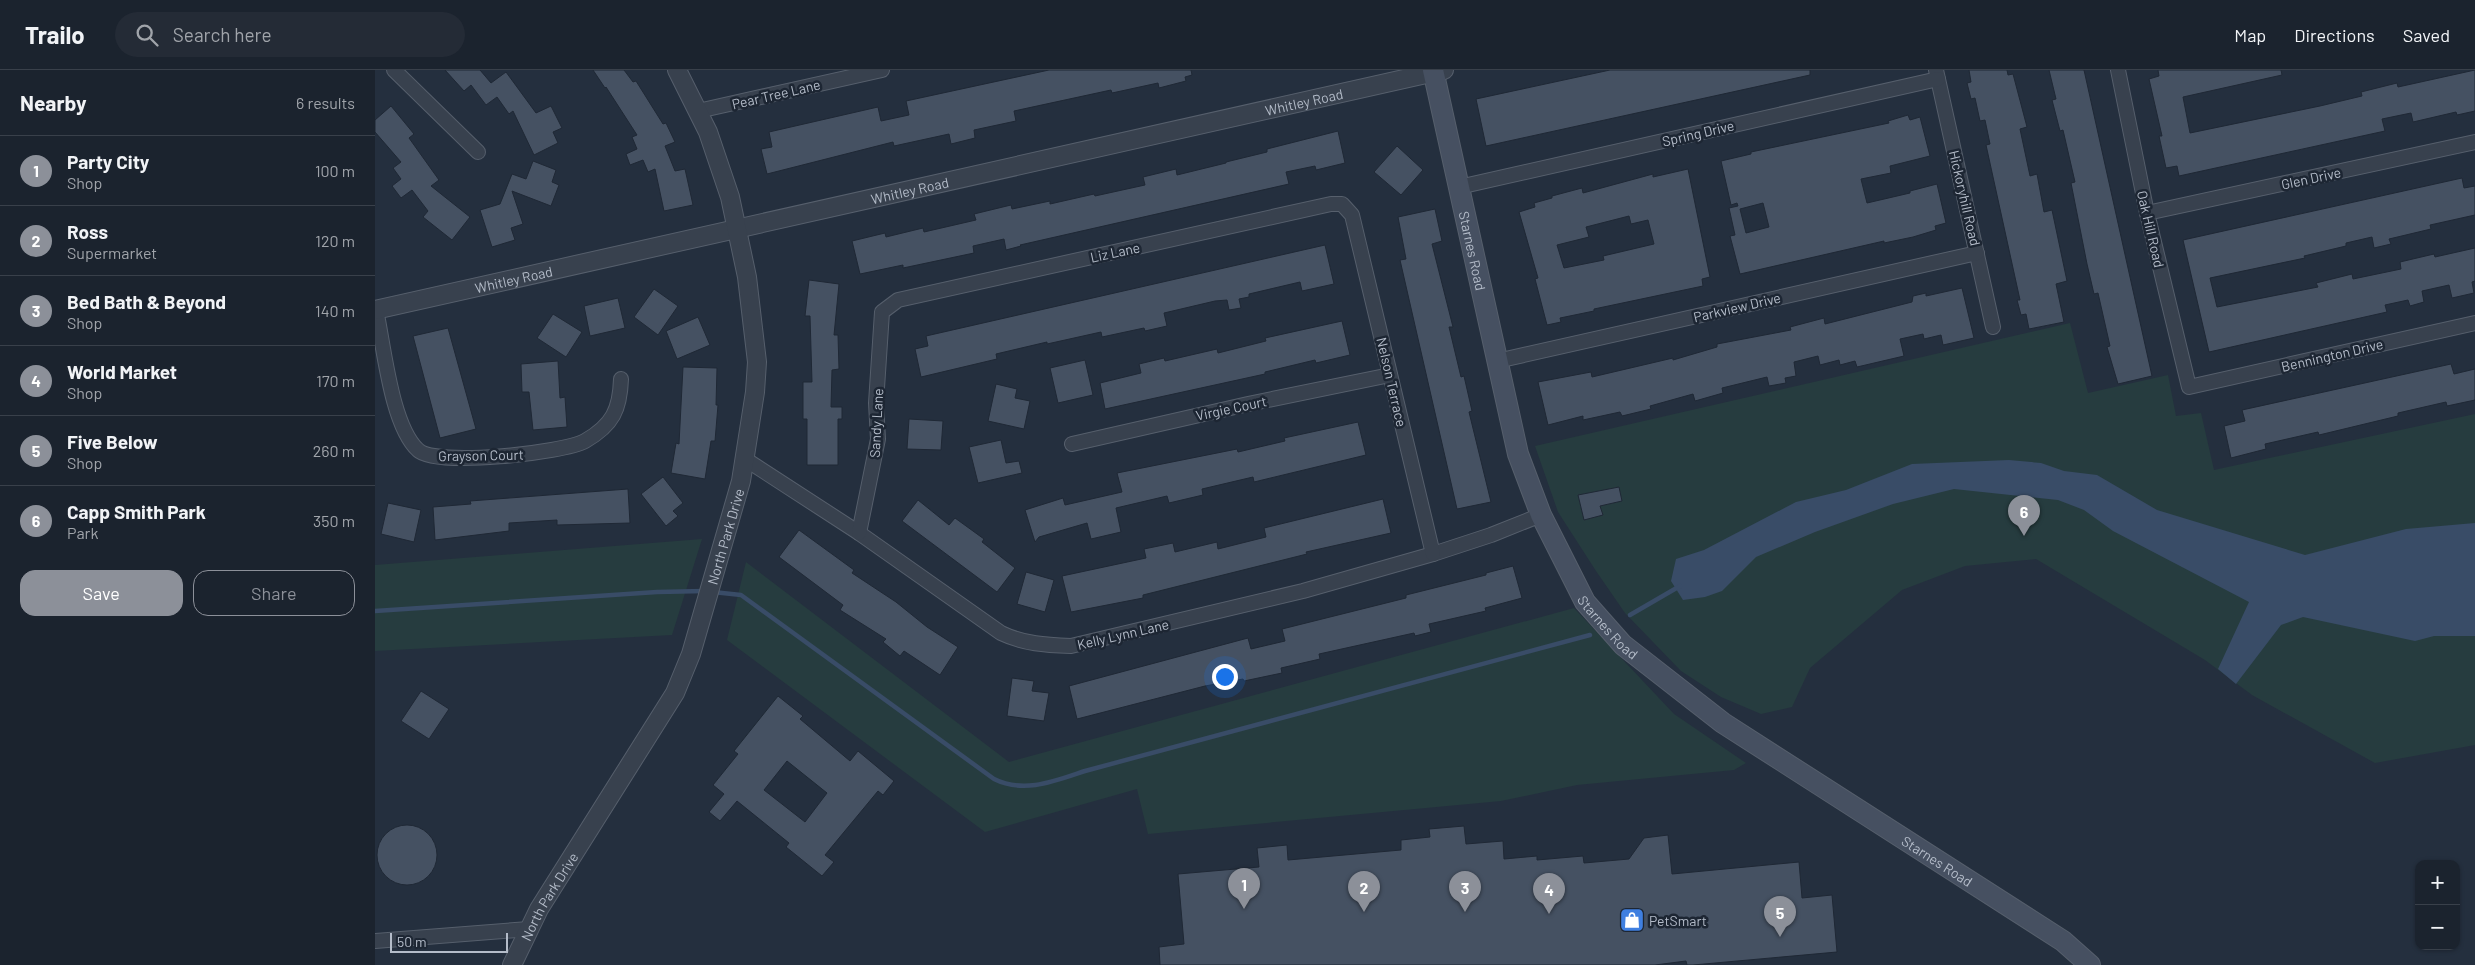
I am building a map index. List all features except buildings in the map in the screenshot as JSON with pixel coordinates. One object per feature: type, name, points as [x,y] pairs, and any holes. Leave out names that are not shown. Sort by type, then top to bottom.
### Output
[{"type":"main road","name":"Starnes Road","points":[[1436,71],[1459,187],[1518,454],[1541,515],[1585,602],[1623,645],[1723,722],[2063,941],[2090,965]]},
{"type":"street","points":[[394,70],[478,152]]},
{"type":"street","name":"North Park Drive","points":[[512,965],[529,929],[675,693],[691,654],[741,481],[755,392],[757,362],[747,276],[720,162],[698,111],[677,70]]},
{"type":"street","name":"Pear Tree Lane","points":[[698,111],[882,70]]},
{"type":"street","name":"Oak Hill Road","points":[[2118,70],[2147,213],[2189,387]]},
{"type":"street","name":"Whitley Road","points":[[376,310],[1436,71]]},
{"type":"street","name":"Spring Drive","points":[[1459,187],[1937,74]]},
{"type":"street","name":"Hickoryhill Road","points":[[1937,74],[1993,327]]},
{"type":"street","name":"Glen Drive","points":[[2147,213],[2475,142]]},
{"type":"street","name":"Liz Lane","points":[[882,312],[898,300],[1331,204],[1342,204],[1350,210]]},
{"type":"street","name":"Nelson Terrace","points":[[1350,210],[1433,554]]},
{"type":"street","name":"Parkview Drive","points":[[1497,361],[1977,253]]},
{"type":"street","name":"Grayson Court","points":[[376,310],[397,411],[407,434],[419,451],[436,457],[525,455],[585,441],[611,419],[620,402],[621,379]]},
{"type":"street","name":"Sandy Lane","points":[[859,533],[878,439],[876,403],[882,312]]},
{"type":"street","name":"Bennington Drive","points":[[2189,387],[2475,323]]},
{"type":"street","name":"Virgie Court","points":[[1072,444],[1248,404],[1390,375]]},
{"type":"street","name":"Kelly Lynn Lane","points":[[745,459],[859,533],[1001,633],[1017,641],[1071,646],[1303,591],[1433,554],[1491,535],[1541,515]]},
{"type":"street","points":[[375,940],[529,929]]},
{"type":"green space","points":[[2070,323],[2088,393],[2168,375],[2176,416],[2201,413],[2214,470],[2475,414],[2475,745],[2375,763],[2252,695],[2205,660],[2036,559],[1965,566],[1902,590],[1810,668],[1792,707],[1761,714],[1721,697],[1681,671],[1625,613],[1558,512],[1535,446]]},
{"type":"green space","points":[[702,539],[672,635],[375,651],[375,565]]},
{"type":"green space","points":[[746,562],[1009,762],[1574,608],[1674,714],[1746,763],[1734,770],[1577,785],[1501,801],[1148,834],[1137,789],[985,832],[727,640]]},
{"type":"water","points":[[2009,460],[2041,463],[2064,471],[2097,475],[2157,510],[2305,555],[2406,529],[2475,523],[2475,636],[2434,636],[2415,641],[2303,617],[2281,625],[2236,684],[2218,669],[2249,602],[2113,531],[2084,510],[2058,500],[1954,489],[1893,504],[1815,532],[1756,557],[1722,591],[1705,597],[1683,600],[1671,581],[1676,559],[1704,550],[1796,502],[1846,490],[1912,464]]},
{"type":"waterway","points":[[1630,615],[1680,586]]},
{"type":"waterway","points":[[375,611],[657,592],[705,591]]},
{"type":"waterway","points":[[713,592],[741,595],[994,779],[1005,783],[1028,786],[1051,782],[1085,771],[1590,635]]},
{"type":"place","name":"Capp Smith Park","points":[[2024,536]]},
{"type":"place","name":"Party City","points":[[1244,909]]},
{"type":"place","name":"Ross","points":[[1364,912]]},
{"type":"place","name":"Bed Bath & Beyond","points":[[1465,912]]},
{"type":"place","name":"World Market","points":[[1549,914]]},
{"type":"place","name":"PetSmart","points":[[1632,920]]},
{"type":"place","name":"Five Below","points":[[1780,937]]}]
